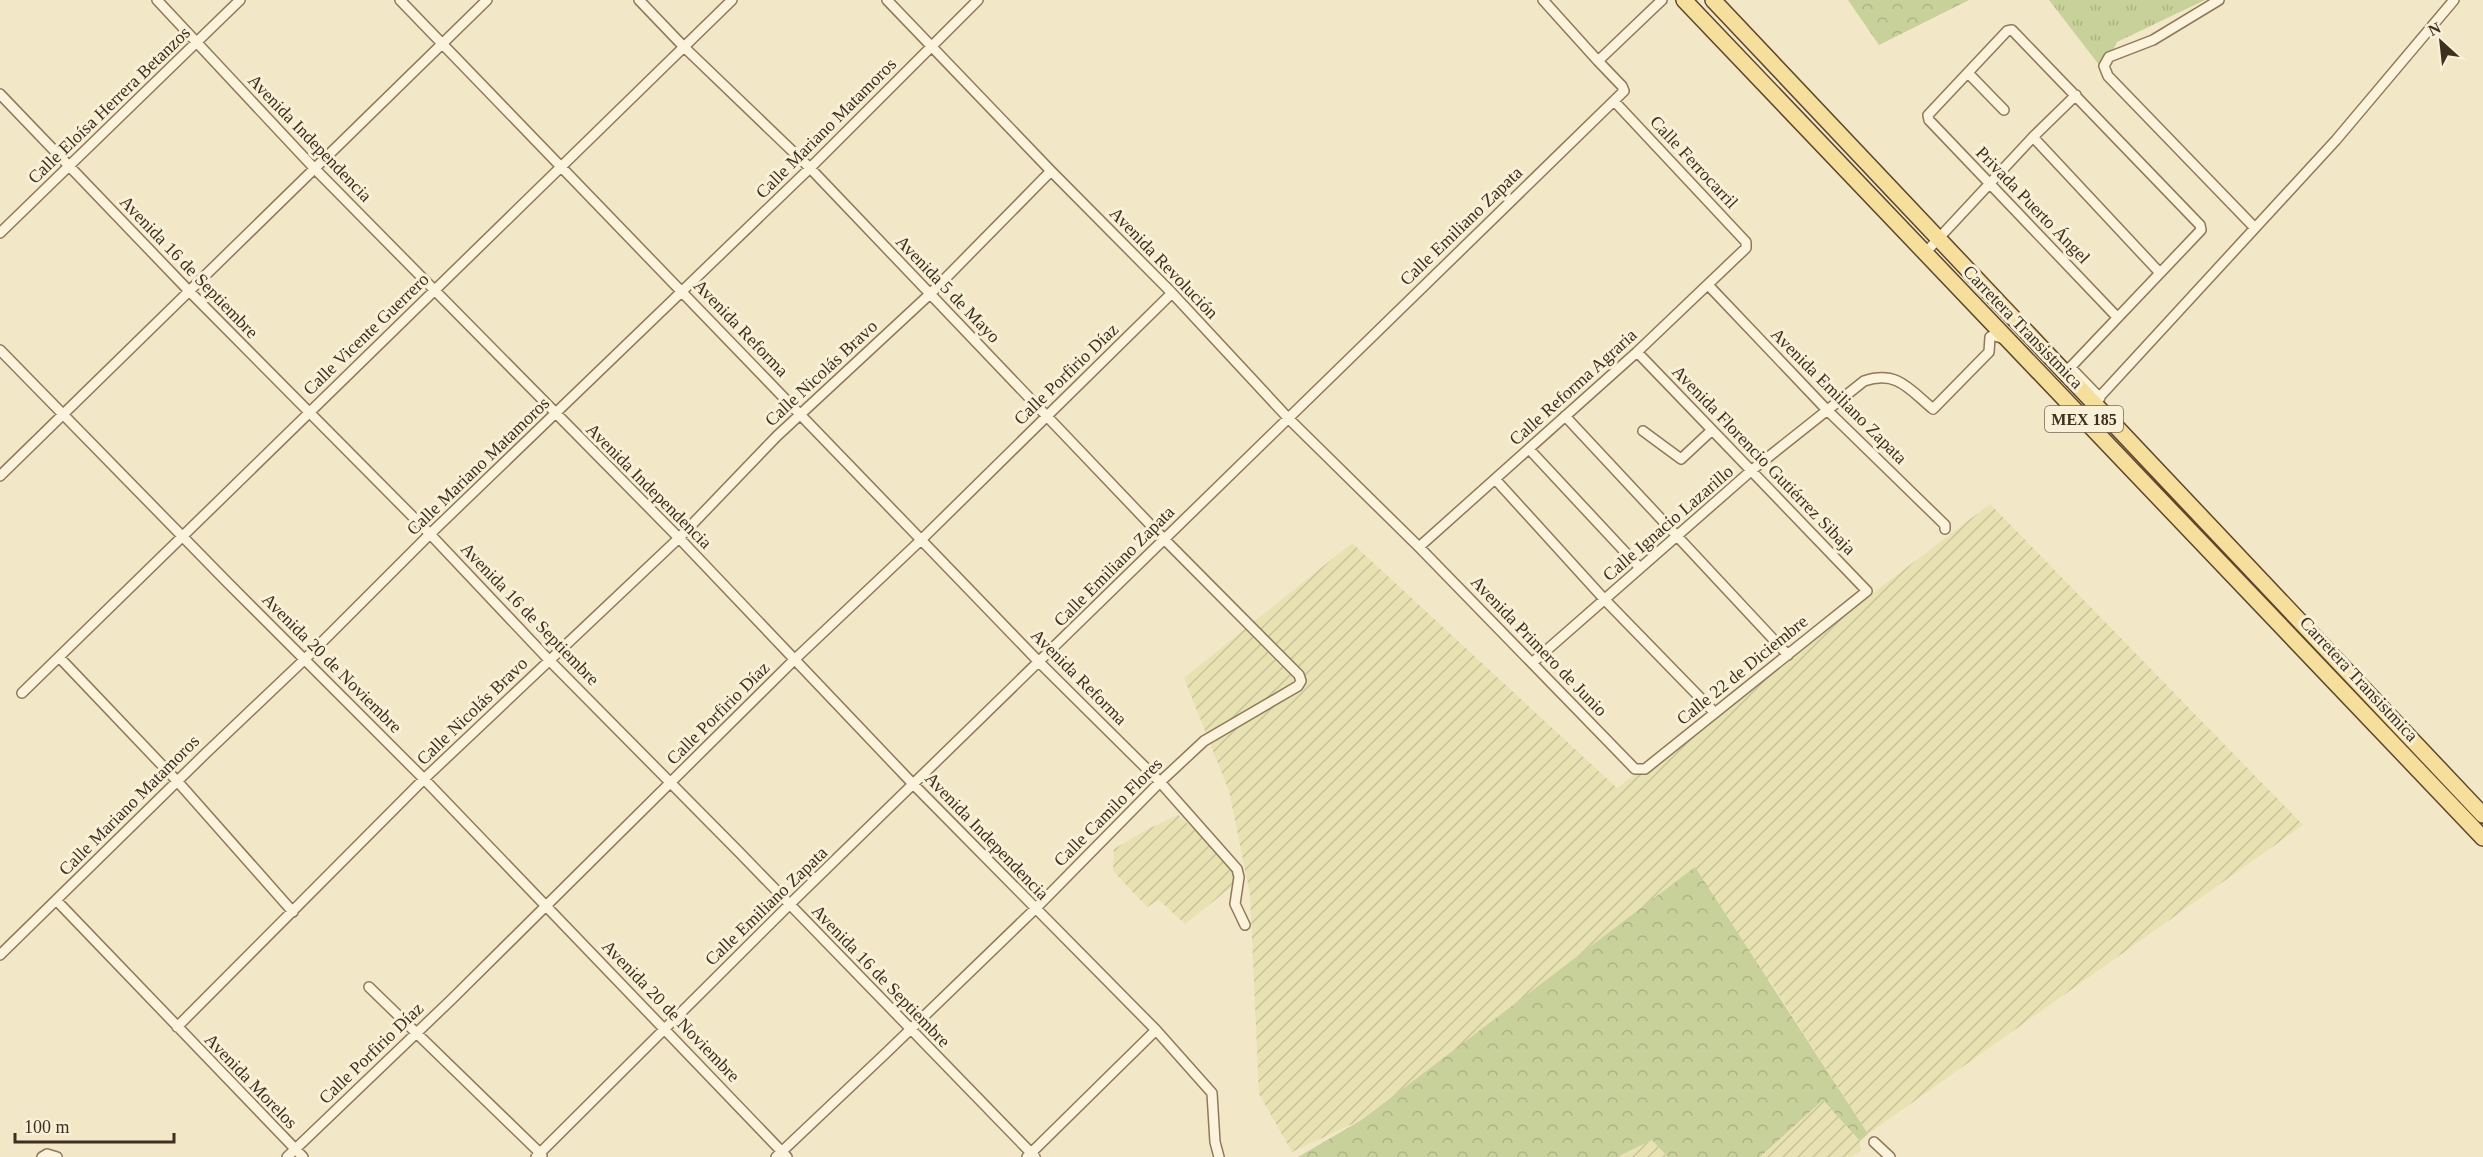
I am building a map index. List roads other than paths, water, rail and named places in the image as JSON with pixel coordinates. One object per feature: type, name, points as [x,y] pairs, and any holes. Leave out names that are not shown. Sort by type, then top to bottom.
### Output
[{"type":"main road","name":"Carretera Transistmica","points":[[1684,0],[2483,838]]},
{"type":"main road","points":[[1700,0],[1754,51],[1765,54]]},
{"type":"main road","name":"Carretera Transistmica","points":[[1713,0],[1937,239],[2098,401],[2483,815]]},
{"type":"main road","points":[[2009,341],[2031,352],[2066,390],[2098,401]]},
{"type":"street","name":"Avenida Independencia","points":[[157,0],[314,168],[679,538],[914,785],[1156,1030],[1212,1093],[1215,1142],[1219,1157]]},
{"type":"street","name":"Calle Eloísa Herrera Betanzos","points":[[0,233],[240,0]]},
{"type":"street","name":"Avenida Reforma","points":[[400,0],[440,45],[683,291],[1040,663],[1160,782],[1237,869],[1239,877],[1235,904],[1245,925]]},
{"type":"street","points":[[0,476],[487,0]]},
{"type":"street","name":"Avenida 5 de Mayo","points":[[639,0],[810,168],[1164,539],[1230,605]]},
{"type":"street","name":"Calle Vicente Guerrero","points":[[22,693],[732,0]]},
{"type":"street","name":"Avenida Revolución","points":[[886,0],[1172,293],[1289,419],[1419,547]]},
{"type":"street","name":"Calle Mariano Matamoros","points":[[0,955],[305,659],[430,534],[810,168],[978,0]]},
{"type":"street","points":[[1543,0],[1624,89],[1614,101]]},
{"type":"street","points":[[1598,60],[1662,0]]},
{"type":"street","points":[[2219,0],[2153,40],[2109,57],[2104,66],[2108,76],[2255,228]]},
{"type":"street","points":[[2082,416],[2336,140],[2454,0]]},
{"type":"street","points":[[2004,110],[1968,73],[2007,31],[2012,30],[2200,225],[2201,230],[2067,370]]},
{"type":"street","name":"Privada Puerto Ángel","points":[[1968,73],[1928,115],[1929,120],[2117,317]]},
{"type":"street","name":"Avenida 16 de Septiembre","points":[[0,94],[189,291],[430,534],[549,660],[1031,1156]]},
{"type":"street","points":[[1925,253],[1989,183],[2076,95]]},
{"type":"street","name":"Calle Ferrocarril","points":[[1614,101],[1746,242],[1746,248]]},
{"type":"street","name":"Calle Emiliano Zapata","points":[[540,1156],[789,905],[1040,663],[1164,539],[1614,101]]},
{"type":"street","points":[[2033,137],[2160,273]]},
{"type":"street","name":"Calle Nicolás Bravo","points":[[177,1027],[424,779],[679,538],[800,413],[930,294],[1051,171]]},
{"type":"street","name":"Calle Reforma Agraria","points":[[1419,547],[1637,352],[1746,248]]},
{"type":"street","name":"Avenida Emiliano Zapata","points":[[1709,285],[1826,409],[1945,525],[1945,529]]},
{"type":"street","name":"Calle Porfirio Díaz","points":[[287,1157],[1172,293]]},
{"type":"street","name":"Calle Ignacio Lazarillo","points":[[1532,663],[1752,471],[1826,409],[1864,381],[1879,376],[1896,379],[1933,409],[1989,352],[1989,337],[1993,335],[2009,341]]},
{"type":"street","name":"Avenida 20 de Noviembre","points":[[0,350],[546,904],[782,1155]]},
{"type":"street","name":"Avenida Florencio Gutiérrez Sibaja","points":[[1637,352],[1867,591]]},
{"type":"street","points":[[1565,416],[1788,655]]},
{"type":"street","points":[[1642,431],[1681,459],[1711,431]]},
{"type":"street","points":[[1529,449],[1640,568]]},
{"type":"street","points":[[1495,479],[1605,600],[1715,713]]},
{"type":"street","name":"Avenida Primero de Junio","points":[[1419,547],[1635,769]]},
{"type":"street","name":"Calle 22 de Diciembre","points":[[1635,769],[1645,769],[1867,591]]},
{"type":"street","name":"Calle Camilo Flores","points":[[782,1155],[1204,741],[1298,686],[1299,675],[1230,605]]},
{"type":"street","points":[[59,657],[178,782],[293,912]]},
{"type":"street","name":"Avenida Morelos","points":[[56,900],[303,1157]]},
{"type":"street","points":[[369,987],[540,1156]]},
{"type":"street","points":[[1031,1156],[1156,1030]]},
{"type":"street","points":[[1874,1142],[1890,1157]]},
{"type":"street","points":[[42,1157],[47,1154],[57,1157]]}]
